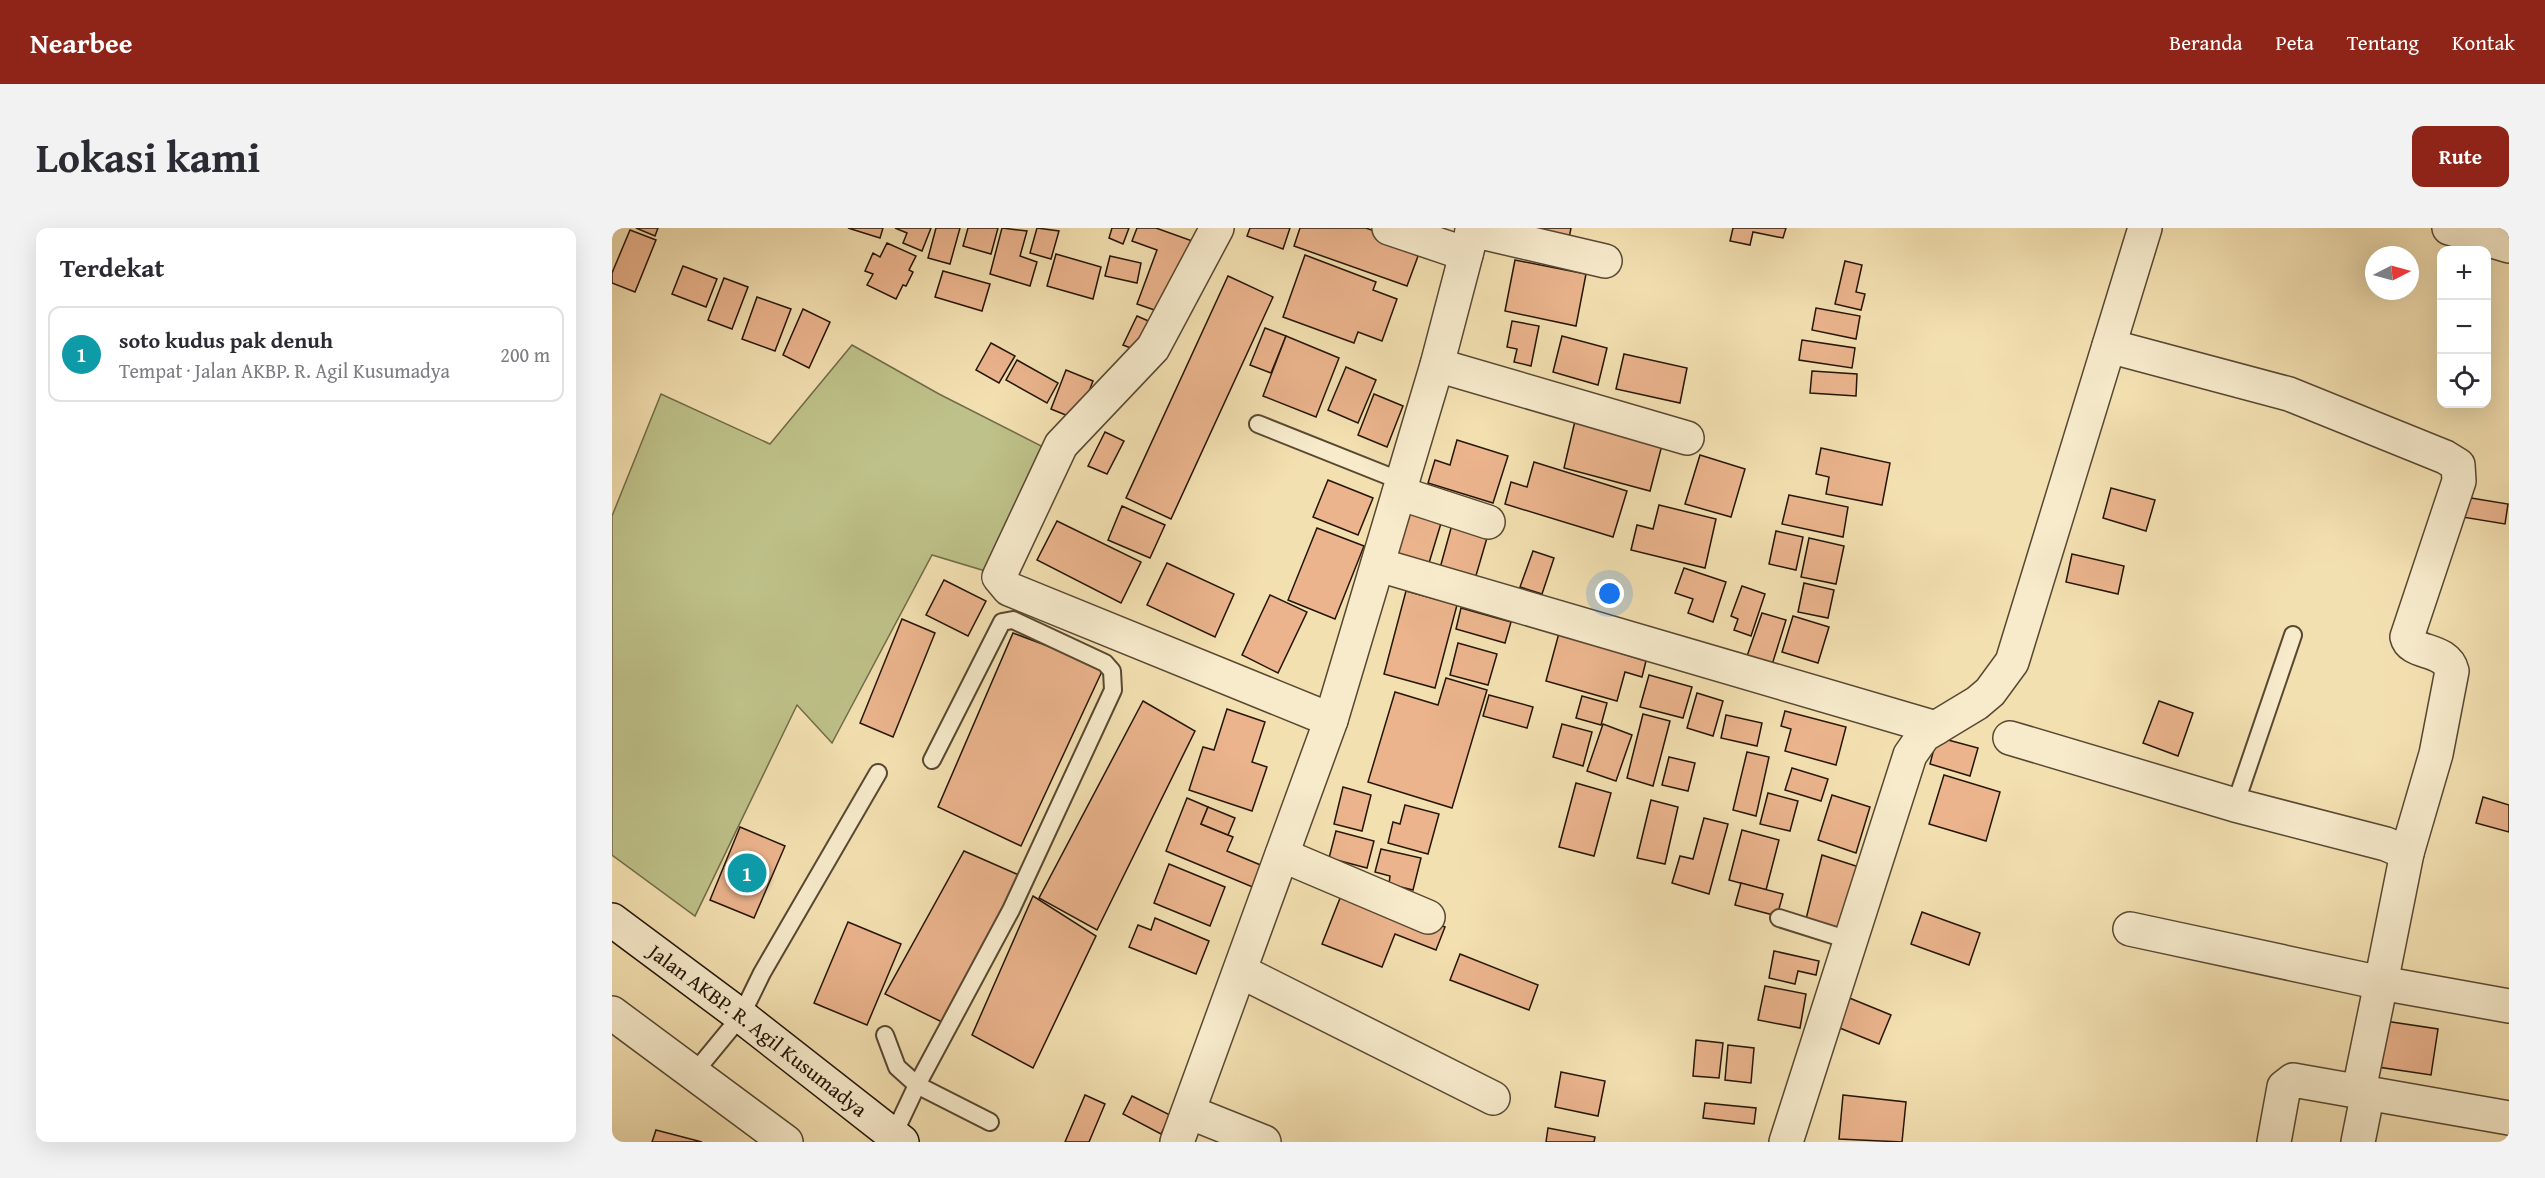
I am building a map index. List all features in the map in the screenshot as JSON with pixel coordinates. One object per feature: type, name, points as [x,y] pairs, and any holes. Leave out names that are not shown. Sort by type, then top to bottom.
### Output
[{"type":"street","points":[[1217,228],[1153,348],[1061,446],[999,577],[1009,589],[1332,720]]},
{"type":"street","points":[[1389,228],[1470,237],[1605,261]]},
{"type":"street","points":[[1786,1142],[1852,941],[1924,739],[1990,692],[2012,662],[2145,228]]},
{"type":"street","points":[[2450,228],[2509,246]]},
{"type":"street","points":[[1177,1142],[1296,861],[1332,720],[1437,365],[1470,237]]},
{"type":"street","points":[[2109,346],[2289,394],[2445,457],[2458,465],[2458,481],[2407,637],[2413,645],[2444,658],[2450,663],[2452,671],[2436,754],[2407,853],[2381,983],[2363,1091],[2358,1142]]},
{"type":"street","points":[[1437,365],[1687,438]]},
{"type":"street","points":[[1400,487],[1488,522]]},
{"type":"street","points":[[1379,565],[1924,739]]},
{"type":"street","points":[[2010,738],[2235,805],[2386,844],[2407,853]]},
{"type":"street","points":[[1296,861],[1428,917]]},
{"type":"street","name":"Jalan AKBP. R. Agil Kusumadya","points":[[612,920],[741,1016],[897,1139]]},
{"type":"street","points":[[2130,929],[2381,983],[2509,1006]]},
{"type":"street","points":[[1248,975],[1492,1098]]},
{"type":"street","points":[[612,1013],[786,1142]]},
{"type":"street","points":[[2274,1142],[2288,1082],[2302,1080],[2509,1118]]},
{"type":"street","points":[[1189,1112],[1264,1142]]},
{"type":"lane","points":[[1258,424],[1400,487]]},
{"type":"lane","points":[[897,1139],[917,1085],[1011,910],[1113,690],[1112,671],[1105,663],[1014,620],[1002,622],[932,760]]},
{"type":"lane","points":[[2235,805],[2293,635]]},
{"type":"lane","points":[[694,1073],[741,1016],[762,973],[878,773]]},
{"type":"lane","points":[[1779,918],[1852,941]]},
{"type":"lane","points":[[885,1035],[897,1067],[917,1085],[990,1122]]},
{"type":"green space","points":[[852,345],[939,394],[1053,452],[992,573],[932,555],[832,743],[797,705],[695,916],[612,855],[612,516],[661,394],[770,444]]},
{"type":"building","points":[[636,228],[658,228],[655,236]]},
{"type":"building","points":[[848,228],[883,228],[880,238]]},
{"type":"building","points":[[895,228],[931,228],[922,251],[903,243],[907,233]]},
{"type":"building","points":[[936,228],[960,228],[950,264],[928,258]]},
{"type":"building","points":[[968,228],[998,228],[991,254],[963,246]]},
{"type":"building","points":[[1002,228],[1027,231],[1020,256],[1037,262],[1030,286],[990,274]]},
{"type":"building","points":[[1037,228],[1059,231],[1051,259],[1030,253]]},
{"type":"building","points":[[1112,228],[1129,228],[1123,244],[1109,238]]},
{"type":"building","points":[[1137,228],[1156,228],[1195,242],[1169,315],[1137,304],[1157,250],[1132,241]]},
{"type":"building","points":[[1250,228],[1290,228],[1283,249],[1247,236]]},
{"type":"building","points":[[1300,228],[1366,228],[1421,248],[1407,286],[1294,246]]},
{"type":"building","points":[[1516,228],[1571,228],[1567,248]]},
{"type":"building","points":[[1733,228],[1786,228],[1783,238],[1753,232],[1750,245],[1730,241]]},
{"type":"building","points":[[630,230],[656,240],[635,292],[612,283],[612,273]]},
{"type":"building","points":[[887,243],[916,256],[909,270],[913,272],[896,299],[867,285],[873,274],[865,271],[873,253],[880,257]]},
{"type":"building","points":[[1056,254],[1101,267],[1093,299],[1047,286]]},
{"type":"building","points":[[1305,255],[1376,282],[1373,290],[1397,299],[1382,341],[1358,332],[1354,343],[1283,317]]},
{"type":"building","points":[[1110,256],[1141,263],[1137,283],[1105,276]]},
{"type":"building","points":[[1515,260],[1586,274],[1576,326],[1505,311]]},
{"type":"building","points":[[1845,261],[1862,265],[1856,292],[1865,294],[1861,310],[1835,304]]},
{"type":"building","points":[[683,266],[717,279],[706,307],[672,294]]},
{"type":"building","points":[[943,271],[990,284],[982,311],[935,297]]},
{"type":"building","points":[[1228,276],[1273,297],[1171,519],[1126,498]]},
{"type":"building","points":[[724,278],[748,287],[732,329],[708,320]]},
{"type":"building","points":[[757,297],[791,309],[775,351],[742,339]]},
{"type":"building","points":[[1816,308],[1860,316],[1856,339],[1812,330]]},
{"type":"building","points":[[803,309],[830,322],[809,368],[783,355]]},
{"type":"building","points":[[1137,316],[1153,323],[1141,352],[1123,345]]},
{"type":"building","points":[[1512,321],[1539,326],[1531,366],[1514,362],[1517,349],[1507,347]]},
{"type":"building","points":[[1265,328],[1286,336],[1271,373],[1250,365]]},
{"type":"building","points":[[1286,336],[1339,358],[1316,417],[1263,396]]},
{"type":"building","points":[[1562,336],[1607,348],[1598,385],[1553,372]]},
{"type":"building","points":[[1802,340],[1855,348],[1852,368],[1799,360]]},
{"type":"building","points":[[991,343],[1015,356],[999,383],[976,370]]},
{"type":"building","points":[[1624,354],[1687,368],[1680,403],[1616,389]]},
{"type":"building","points":[[1017,360],[1058,383],[1047,403],[1006,380]]},
{"type":"building","points":[[1346,367],[1376,380],[1358,423],[1328,410]]},
{"type":"building","points":[[1066,370],[1093,381],[1078,420],[1051,409]]},
{"type":"building","points":[[1812,371],[1857,374],[1856,396],[1810,393]]},
{"type":"building","points":[[1374,394],[1403,406],[1387,447],[1358,435]]},
{"type":"building","points":[[1575,421],[1662,445],[1650,491],[1564,468]]},
{"type":"building","points":[[1105,432],[1124,441],[1107,474],[1088,466]]},
{"type":"building","points":[[1457,440],[1508,456],[1493,503],[1428,483],[1435,460],[1450,465]]},
{"type":"building","points":[[1821,448],[1890,463],[1882,505],[1826,494],[1829,477],[1816,474]]},
{"type":"building","points":[[1700,455],[1745,469],[1731,517],[1685,504]]},
{"type":"building","points":[[1534,462],[1627,491],[1613,537],[1505,504],[1511,482],[1527,487]]},
{"type":"building","points":[[1328,480],[1373,498],[1358,535],[1313,517]]},
{"type":"building","points":[[2111,488],[2155,500],[2146,531],[2103,518]]},
{"type":"building","points":[[1789,495],[1848,507],[1843,537],[1782,524]]},
{"type":"building","points":[[2465,497],[2508,504],[2505,524],[2462,517]]},
{"type":"building","points":[[1659,505],[1716,519],[1705,568],[1631,550],[1637,525],[1653,529]]},
{"type":"building","points":[[1122,506],[1165,525],[1150,558],[1108,540]]},
{"type":"building","points":[[1409,510],[1442,520],[1429,563],[1396,553]]},
{"type":"building","points":[[1057,521],[1141,562],[1121,603],[1037,560]]},
{"type":"building","points":[[1453,521],[1489,531],[1475,579],[1440,568]]},
{"type":"building","points":[[1317,528],[1364,546],[1335,619],[1288,600]]},
{"type":"building","points":[[1776,531],[1803,537],[1796,570],[1769,564]]},
{"type":"building","points":[[1809,538],[1844,546],[1836,584],[1801,577]]},
{"type":"building","points":[[1533,551],[1554,558],[1542,594],[1520,587]]},
{"type":"building","points":[[2072,554],[2124,566],[2118,594],[2066,582]]},
{"type":"building","points":[[1167,563],[1234,594],[1215,637],[1147,605]]},
{"type":"building","points":[[1684,568],[1726,582],[1713,622],[1688,613],[1693,599],[1675,593]]},
{"type":"building","points":[[944,580],[986,601],[968,636],[926,615]]},
{"type":"building","points":[[1804,583],[1834,590],[1828,618],[1798,612]]},
{"type":"building","points":[[1742,586],[1765,594],[1751,636],[1734,630],[1738,619],[1731,616]]},
{"type":"building","points":[[1406,591],[1457,605],[1435,688],[1384,674]]},
{"type":"building","points":[[1270,595],[1307,612],[1278,673],[1242,655]]},
{"type":"building","points":[[1461,608],[1511,622],[1505,643],[1456,629]]},
{"type":"building","points":[[1762,613],[1786,620],[1771,668],[1746,659]]},
{"type":"building","points":[[1793,616],[1829,627],[1818,663],[1782,652]]},
{"type":"building","points":[[902,619],[935,633],[893,737],[860,723]]},
{"type":"building","points":[[1013,633],[1104,667],[1021,846],[938,807]]},
{"type":"building","points":[[1559,633],[1623,645],[1620,653],[1646,661],[1642,677],[1625,672],[1617,701],[1546,681]]},
{"type":"building","points":[[1458,643],[1497,654],[1488,685],[1450,675]]},
{"type":"building","points":[[1649,675],[1692,687],[1683,718],[1640,707]]},
{"type":"building","points":[[1446,678],[1487,690],[1452,808],[1368,782],[1395,692],[1438,705]]},
{"type":"building","points":[[1697,693],[1723,701],[1713,736],[1687,728]]},
{"type":"building","points":[[1489,695],[1533,707],[1527,728],[1483,716]]},
{"type":"building","points":[[1582,696],[1607,703],[1601,725],[1576,718]]},
{"type":"building","points":[[1143,701],[1195,731],[1097,930],[1039,898]]},
{"type":"building","points":[[2159,701],[2193,713],[2178,756],[2143,743]]},
{"type":"building","points":[[1227,709],[1265,722],[1252,762],[1267,767],[1252,811],[1189,790],[1203,747],[1214,750]]},
{"type":"building","points":[[1785,711],[1846,727],[1836,765],[1785,751],[1791,729],[1781,726]]},
{"type":"building","points":[[1643,714],[1670,721],[1653,786],[1627,778]]},
{"type":"building","points":[[1726,715],[1762,723],[1757,746],[1721,738]]},
{"type":"building","points":[[1562,724],[1592,732],[1583,766],[1553,757]]},
{"type":"building","points":[[1603,724],[1632,735],[1616,781],[1587,771]]},
{"type":"building","points":[[1937,737],[1978,748],[1970,776],[1930,764]]},
{"type":"building","points":[[1747,752],[1769,757],[1756,816],[1733,810]]},
{"type":"building","points":[[1669,757],[1695,763],[1688,791],[1662,785]]},
{"type":"building","points":[[1792,768],[1828,779],[1821,801],[1785,790]]},
{"type":"building","points":[[1944,775],[2000,792],[1986,841],[1929,824]]},
{"type":"building","points":[[1576,783],[1611,793],[1594,856],[1559,847]]},
{"type":"building","points":[[1343,787],[1371,795],[1362,831],[1334,824]]},
{"type":"building","points":[[1768,793],[1798,801],[1790,831],[1760,824]]},
{"type":"building","points":[[1832,795],[1870,807],[1856,853],[1818,840]]},
{"type":"building","points":[[2483,797],[2509,805],[2509,832],[2476,823]]},
{"type":"building","points":[[1187,798],[1208,807],[1201,824],[1233,837],[1227,851],[1263,866],[1255,888],[1166,851]]},
{"type":"building","points":[[1651,800],[1678,807],[1665,864],[1637,858]]},
{"type":"building","points":[[1405,805],[1439,814],[1428,854],[1388,843],[1393,822],[1400,824]]},
{"type":"building","points":[[1208,807],[1235,818],[1228,835],[1201,824]]},
{"type":"building","points":[[1704,818],[1728,824],[1709,894],[1672,883],[1680,856],[1693,859]]},
{"type":"building","points":[[740,827],[785,846],[754,918],[710,900]]},
{"type":"building","points":[[1742,830],[1779,840],[1766,890],[1729,880]]},
{"type":"building","points":[[1336,831],[1374,841],[1367,868],[1329,858]]},
{"type":"building","points":[[1381,849],[1421,858],[1413,890],[1389,884],[1390,876],[1375,872]]},
{"type":"building","points":[[964,851],[1019,875],[944,1023],[885,994]]},
{"type":"building","points":[[1822,855],[1862,868],[1842,935],[1805,923]]},
{"type":"building","points":[[1169,864],[1225,887],[1210,926],[1154,903]]},
{"type":"building","points":[[1741,883],[1783,894],[1777,916],[1735,905]]},
{"type":"building","points":[[1344,888],[1445,927],[1436,950],[1395,934],[1382,967],[1322,944]]},
{"type":"building","points":[[1033,896],[1096,936],[1033,1068],[972,1035]]},
{"type":"building","points":[[1922,912],[1980,933],[1969,965],[1911,944]]},
{"type":"building","points":[[1155,918],[1209,941],[1196,974],[1129,947],[1138,925],[1151,930]]},
{"type":"building","points":[[848,922],[901,944],[867,1025],[814,1003]]},
{"type":"building","points":[[1774,951],[1819,961],[1816,975],[1798,971],[1795,984],[1769,978]]},
{"type":"building","points":[[1460,954],[1538,985],[1529,1010],[1450,980]]},
{"type":"building","points":[[1765,986],[1806,994],[1800,1028],[1758,1020]]},
{"type":"building","points":[[1847,997],[1891,1015],[1879,1044],[1835,1026]]},
{"type":"building","points":[[2385,1021],[2438,1029],[2431,1075],[2378,1067]]},
{"type":"building","points":[[1696,1040],[1723,1043],[1719,1078],[1693,1076]]},
{"type":"building","points":[[1728,1045],[1754,1048],[1751,1083],[1725,1080]]},
{"type":"building","points":[[1561,1072],[1605,1081],[1598,1116],[1555,1107]]},
{"type":"building","points":[[1085,1095],[1105,1104],[1089,1142],[1065,1142]]},
{"type":"building","points":[[1843,1095],[1906,1102],[1902,1142],[1839,1139]]},
{"type":"building","points":[[1132,1096],[1170,1115],[1161,1134],[1123,1114]]},
{"type":"building","points":[[1705,1103],[1756,1108],[1754,1124],[1703,1118]]},
{"type":"building","points":[[1548,1128],[1595,1137],[1594,1142],[1546,1142]]},
{"type":"building","points":[[656,1130],[702,1142],[652,1142]]},
{"type":"place","name":"soto kudus pak denuh","points":[[747,873]]}]
